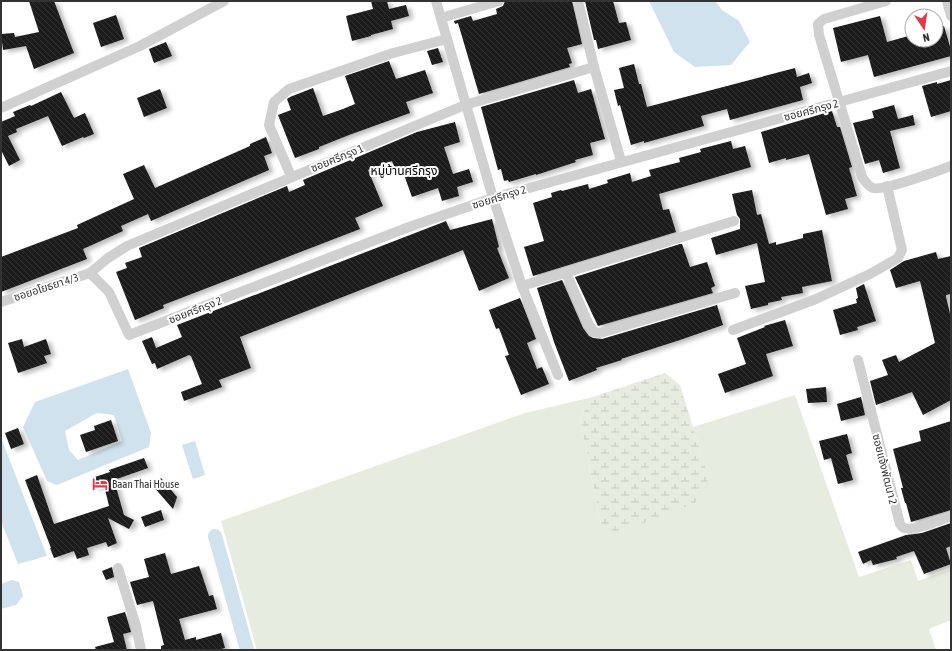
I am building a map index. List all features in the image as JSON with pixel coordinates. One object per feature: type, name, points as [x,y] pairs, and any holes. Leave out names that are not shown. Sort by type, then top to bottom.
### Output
[{"type":"street","points":[[1,108],[140,46],[224,1]]},
{"type":"street","points":[[436,1],[493,198],[522,286],[558,375]]},
{"type":"street","points":[[441,18],[499,1]]},
{"type":"street","points":[[578,1],[594,67],[621,162]]},
{"type":"street","points":[[886,1],[824,19],[818,24],[818,35],[862,177],[869,186],[875,189],[951,166]]},
{"type":"street","points":[[947,1],[951,16]]},
{"type":"street","points":[[291,176],[269,125],[274,102],[289,89],[393,53],[447,39]]},
{"type":"street","name":"ซอยศรีกรุง 1","points":[[90,273],[108,258],[127,246],[291,176],[466,105],[594,67]]},
{"type":"street","name":"ซอยศรีกรุง 2","points":[[90,273],[109,292],[129,335],[409,227],[493,198],[951,71]]},
{"type":"street","points":[[733,330],[816,299],[870,274],[898,258],[902,250],[887,186]]},
{"type":"street","points":[[522,286],[734,221]]},
{"type":"street","name":"ซอยอโยธยา 4/3","points":[[1,302],[90,273]]},
{"type":"street","points":[[566,273],[589,325],[594,332],[600,333],[735,293]]},
{"type":"street","name":"ซอยแจ้งพัฒนา 2","points":[[858,360],[900,524],[904,528],[908,529],[951,516]]},
{"type":"street","points":[[118,568],[136,626],[141,650]]},
{"type":"green space","points":[[665,373],[680,385],[709,479],[695,503],[618,533],[601,525],[580,418],[593,397]]},
{"type":"green space","points":[[795,395],[859,577],[911,560],[918,581],[951,569],[951,620],[929,629],[936,650],[257,650],[221,521],[525,413],[593,397],[580,418],[601,525],[709,479],[693,427]]},
{"type":"water","points":[[649,1],[715,1],[722,10],[739,21],[750,42],[731,65],[695,67],[674,52]]},
{"type":"water","points":[[128,369],[151,433],[149,447],[57,485],[47,481],[23,427],[35,402]],"holes":[[[97,413],[114,415],[122,441],[78,460],[69,450],[65,431]]]},
{"type":"water","points":[[1,438],[47,556],[18,564],[1,521]]},
{"type":"water","points":[[195,441],[205,475],[193,479],[182,445]]},
{"type":"water","points":[[12,580],[19,582],[23,596],[16,605],[1,609],[1,584]]},
{"type":"building","points":[[29,1],[54,1],[74,53],[34,69],[26,46],[3,50],[1,34],[14,33],[15,37],[39,32]]},
{"type":"building","points":[[371,1],[387,1],[389,9],[406,5],[409,16],[391,21],[393,29],[352,41],[346,16],[373,9]]},
{"type":"building","points":[[505,1],[572,1],[582,44],[567,48],[572,63],[569,64],[570,67],[479,94],[458,23],[455,24],[454,21],[471,16],[473,21],[497,14],[496,9],[503,6]]},
{"type":"building","points":[[585,1],[613,1],[619,23],[626,22],[631,40],[598,49],[596,40],[594,40]]},
{"type":"building","points":[[116,15],[124,39],[101,47],[93,23]]},
{"type":"building","points":[[880,16],[887,42],[904,37],[904,48],[944,48],[944,26],[951,50],[951,56],[874,77],[868,55],[841,62],[833,28]]},
{"type":"building","points":[[166,42],[172,56],[154,63],[149,49]]},
{"type":"building","points":[[438,48],[443,62],[432,65],[427,51]]},
{"type":"building","points":[[389,61],[396,79],[425,70],[433,93],[406,102],[410,113],[349,135],[295,158],[278,115],[291,110],[287,99],[313,88],[323,116],[343,109],[355,104],[345,76]]},
{"type":"building","points":[[634,64],[647,107],[795,68],[797,77],[809,73],[812,83],[800,87],[803,100],[730,120],[727,109],[701,116],[704,126],[644,143],[644,141],[631,145],[620,105],[618,106],[614,90],[624,88],[619,68]]},
{"type":"building","points":[[574,80],[578,93],[591,89],[605,139],[590,143],[593,155],[575,160],[576,162],[536,175],[509,182],[508,180],[504,181],[501,169],[498,170],[481,107]]},
{"type":"building","points":[[951,80],[951,111],[931,117],[922,86]]},
{"type":"building","points":[[160,89],[167,108],[144,117],[137,98]]},
{"type":"building","points":[[61,92],[74,118],[85,113],[94,134],[62,146],[48,116],[16,129],[17,132],[8,136],[20,160],[9,166],[1,150],[1,122],[15,116],[13,112],[30,105],[31,106]]},
{"type":"building","points":[[894,105],[898,119],[913,115],[915,125],[890,131],[900,168],[883,173],[879,160],[865,164],[853,123],[874,118],[872,111]]},
{"type":"building","points":[[832,111],[837,127],[840,127],[852,167],[849,168],[857,196],[845,199],[848,209],[826,215],[809,154],[769,163],[761,132]]},
{"type":"building","points":[[455,122],[460,142],[444,147],[453,174],[469,169],[473,182],[457,187],[459,196],[442,201],[438,188],[412,197],[402,169],[396,171],[392,161],[368,170],[383,206],[355,218],[360,229],[163,305],[164,308],[135,320],[116,272],[127,268],[125,263],[142,257],[139,248],[287,186],[289,192],[305,185],[303,180],[417,132]]},
{"type":"building","points":[[266,137],[272,153],[264,156],[269,170],[151,221],[148,214],[121,226],[123,231],[83,249],[87,259],[1,292],[1,257],[78,228],[77,225],[134,199],[123,174],[144,165],[155,188],[250,146],[250,144]]},
{"type":"building","points":[[731,141],[733,149],[745,146],[751,167],[659,194],[663,210],[669,209],[676,232],[533,276],[524,247],[544,241],[533,203],[552,197],[551,193],[588,184],[589,189],[608,183],[607,180],[630,173],[632,182],[651,176],[649,170],[680,162],[679,158],[701,152],[700,149]]},
{"type":"building","points":[[752,190],[757,215],[761,214],[769,244],[776,242],[776,245],[803,238],[803,234],[822,230],[832,281],[802,287],[803,293],[781,297],[782,300],[751,309],[745,286],[765,282],[757,243],[716,255],[711,238],[740,229],[740,219],[737,215],[732,194]]},
{"type":"building","points":[[492,219],[499,247],[497,248],[509,278],[479,291],[463,250],[240,337],[251,368],[219,380],[222,387],[184,401],[181,392],[202,384],[191,356],[189,355],[157,369],[155,363],[152,364],[142,341],[152,337],[156,348],[182,337],[177,325],[446,221],[450,230]]},
{"type":"building","points":[[682,244],[690,267],[707,262],[715,286],[711,288],[713,293],[598,326],[575,277]]},
{"type":"building","points":[[936,252],[938,259],[951,256],[951,294],[946,295],[946,297],[951,318],[951,400],[923,415],[912,392],[876,405],[870,381],[888,375],[882,360],[896,355],[899,362],[935,343],[920,281],[896,288],[890,270],[904,261]]},
{"type":"building","points":[[562,280],[583,328],[589,336],[593,338],[602,339],[717,305],[723,325],[596,368],[597,370],[569,381],[554,342],[537,288]]},
{"type":"building","points":[[864,284],[876,321],[857,327],[858,330],[840,335],[833,310],[857,303],[856,299],[858,298],[856,288]]},
{"type":"building","points":[[520,298],[536,339],[527,343],[537,369],[542,367],[549,384],[521,395],[505,356],[509,355],[499,328],[496,329],[489,310]]},
{"type":"building","points":[[785,320],[793,346],[766,354],[773,376],[725,393],[718,374],[746,364],[737,338],[765,327],[764,326]]},
{"type":"building","points":[[22,339],[24,347],[46,339],[51,354],[44,356],[47,363],[18,373],[8,343]]},
{"type":"building","points":[[826,387],[827,402],[808,403],[806,389]]},
{"type":"building","points":[[861,397],[865,415],[841,421],[837,404]]},
{"type":"building","points":[[111,420],[118,441],[86,452],[80,435],[95,430],[94,426]]},
{"type":"building","points":[[951,421],[951,510],[911,522],[901,488],[903,488],[893,449],[921,441],[919,431]]},
{"type":"building","points":[[18,428],[24,444],[11,449],[5,433]]},
{"type":"building","points":[[847,434],[852,453],[846,455],[853,480],[838,484],[831,458],[824,460],[819,441]]},
{"type":"building","points":[[144,458],[148,468],[114,480],[124,515],[134,520],[129,529],[108,518],[117,543],[108,547],[106,542],[87,548],[89,555],[77,559],[74,551],[54,558],[25,480],[37,475],[54,524],[109,506],[104,485],[95,488],[92,478],[110,472],[109,470]]},
{"type":"building","points":[[161,478],[177,497],[173,509],[153,486]]},
{"type":"building","points":[[161,510],[164,520],[145,527],[141,517]]},
{"type":"building","points":[[951,523],[951,546],[946,548],[951,564],[924,574],[914,551],[896,557],[897,559],[873,565],[871,560],[863,564],[858,552],[906,535],[922,533]]},
{"type":"building","points":[[165,553],[171,574],[199,566],[209,596],[213,595],[217,609],[179,619],[185,640],[196,637],[196,640],[221,633],[225,648],[218,650],[161,650],[161,646],[164,645],[153,601],[137,605],[130,582],[149,577],[144,559]]},
{"type":"building","points":[[112,567],[114,577],[106,580],[102,571]]},
{"type":"building","points":[[125,612],[131,632],[123,634],[127,650],[96,650],[95,647],[114,642],[107,617]]},
{"type":"waterway","points":[[215,536],[247,650]]},
{"type":"place","name":"Baan Thai House","points":[[100,484]]},
{"type":"district","name":"หมู่บ้านศรีกรุง","points":[[404,171]]}]
